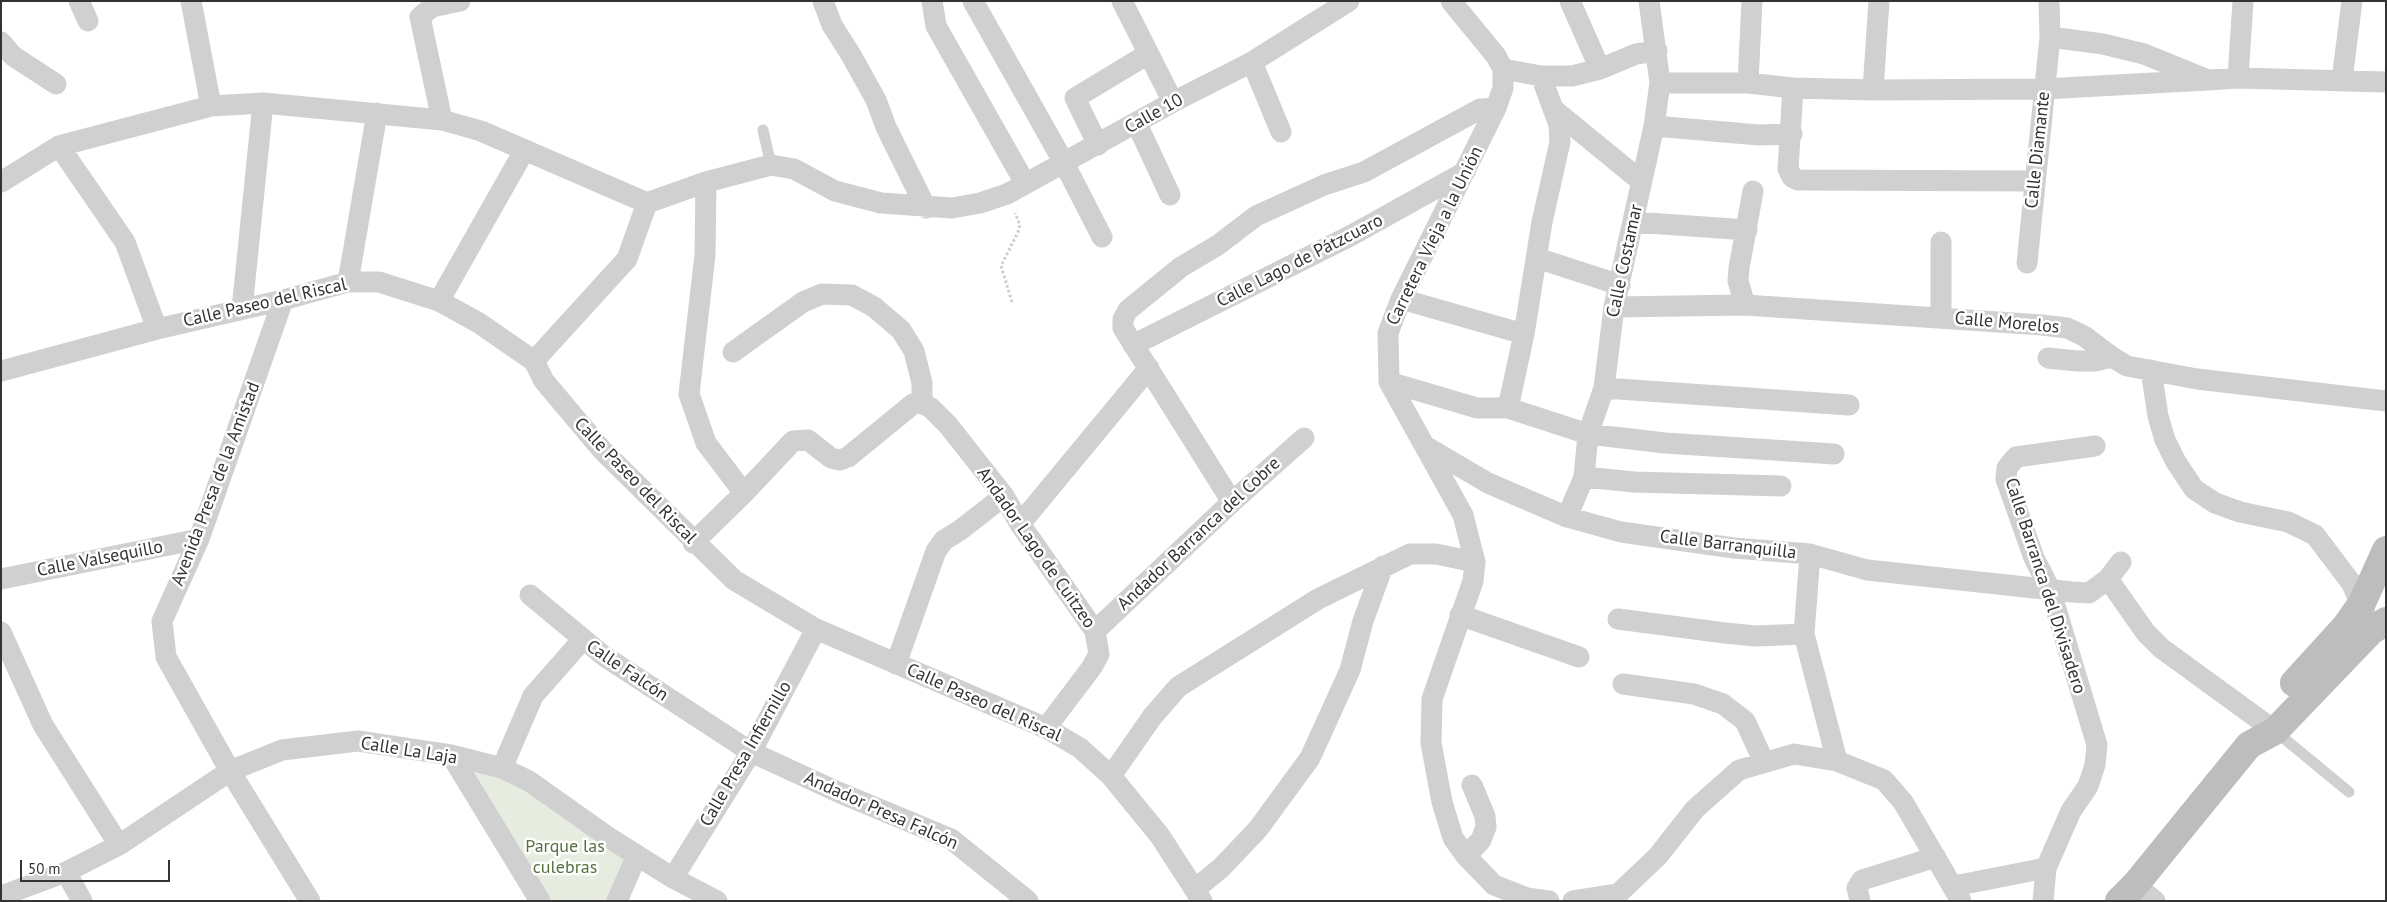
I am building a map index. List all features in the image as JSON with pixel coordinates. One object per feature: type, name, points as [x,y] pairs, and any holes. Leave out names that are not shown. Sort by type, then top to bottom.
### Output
[{"type":"main road","points":[[2269,725],[2362,603],[2386,550]]},
{"type":"main road","points":[[2136,895],[2248,745],[2378,626]]},
{"type":"street","points":[[78,1],[88,20]]},
{"type":"street","points":[[191,1],[211,106]]},
{"type":"street","points":[[442,120],[420,17],[432,7],[460,1]]},
{"type":"street","points":[[823,1],[832,26],[851,55],[876,100],[886,127],[926,208]]},
{"type":"street","points":[[932,1],[936,26],[1025,183]]},
{"type":"street","points":[[973,1],[1063,161],[1102,237]]},
{"type":"street","points":[[1122,1],[1173,102]]},
{"type":"street","name":"Calle 10","points":[[772,165],[794,168],[834,192],[881,203],[926,208],[952,208],[980,203],[1007,194],[1063,161],[1098,145],[1173,102],[1252,62],[1349,1]]},
{"type":"street","points":[[1451,1],[1496,56],[1503,69],[1541,76],[1572,76],[1600,69],[1636,54],[1657,51]]},
{"type":"street","points":[[1570,1],[1600,69]]},
{"type":"street","name":"Calle Costamar","points":[[1567,517],[1584,477],[1588,434],[1604,388],[1614,307],[1654,126],[1660,83],[1649,1]]},
{"type":"street","points":[[1748,83],[1752,1]]},
{"type":"street","points":[[1873,90],[1879,1]]},
{"type":"street","name":"Calle Diamante","points":[[2027,264],[2050,37],[2048,1]]},
{"type":"street","points":[[2238,78],[2243,1]]},
{"type":"street","points":[[2342,80],[2352,1]]},
{"type":"street","points":[[2050,37],[2103,44],[2144,54],[2208,80]]},
{"type":"street","points":[[1,42],[13,56],[56,84]]},
{"type":"street","points":[[1098,145],[1075,98],[1148,54]]},
{"type":"street","points":[[1252,62],[1282,132]]},
{"type":"street","name":"Carretera Vieja a la Unión","points":[[1475,562],[1463,515],[1422,445],[1389,382],[1388,333],[1400,299],[1496,108],[1503,88],[1503,69]]},
{"type":"street","points":[[1508,408],[1524,334],[1546,198],[1560,142],[1559,125],[1541,76]]},
{"type":"street","points":[[1660,83],[1748,83],[1793,88],[1873,90],[2044,89],[2238,78],[2386,82]]},
{"type":"street","points":[[1793,88],[1792,134],[1788,169],[1792,177],[1798,180],[2034,181]]},
{"type":"street","points":[[242,309],[263,102]]},
{"type":"street","points":[[1,182],[59,146],[211,106],[263,102],[442,120],[481,131],[647,203],[706,182],[772,165]]},
{"type":"street","points":[[1232,502],[1149,368],[1132,345],[1123,328],[1123,319],[1128,310],[1181,267],[1218,245],[1256,216],[1324,185],[1364,172],[1480,109],[1496,108]]},
{"type":"street","points":[[1553,109],[1641,181]]},
{"type":"street","points":[[348,282],[378,113]]},
{"type":"street","points":[[1137,124],[1170,195]]},
{"type":"street","points":[[1654,126],[1759,135],[1792,134]]},
{"type":"street","points":[[59,146],[125,242],[157,329]]},
{"type":"street","points":[[439,301],[524,151]]},
{"type":"street","name":"Calle Lago de Pátzcuaro","points":[[1132,345],[1352,235],[1465,172]]},
{"type":"street","points":[[706,182],[705,255],[689,394],[706,443],[744,493]]},
{"type":"street","points":[[1745,305],[1738,281],[1752,191]]},
{"type":"street","points":[[534,361],[626,259],[647,203]]},
{"type":"street","points":[[1634,222],[1747,230]]},
{"type":"street","points":[[1941,242],[1941,317]]},
{"type":"street","points":[[1537,258],[1620,285]]},
{"type":"street","name":"Calle Paseo del Riscal","points":[[1,371],[157,329],[284,300],[348,282],[379,282],[439,301],[479,323],[534,361],[544,381],[602,452],[693,543],[734,580],[816,629],[1046,728],[1080,748],[1110,776],[1160,836],[1198,895]]},
{"type":"street","points":[[693,543],[793,441],[808,440],[831,458],[840,460],[848,457],[914,404],[922,403],[922,383],[914,351],[901,330],[874,307],[852,295],[822,294],[803,302],[733,352]]},
{"type":"street","points":[[1400,299],[1524,334]]},
{"type":"street","name":"Avenida Presa de la Amistad","points":[[284,300],[199,539],[162,620],[166,657],[230,771],[310,901]]},
{"type":"street","name":"Calle Morelos","points":[[1614,307],[1745,305],[1941,317],[2067,328],[2084,336],[2127,366],[2197,380],[2386,401]]},
{"type":"street","points":[[2048,358],[2095,361],[2112,357]]},
{"type":"street","points":[[1020,524],[1149,368]]},
{"type":"street","points":[[2151,370],[2158,416],[2165,440],[2176,462],[2194,489],[2215,503],[2240,512],[2288,522],[2305,528],[2315,535],[2352,584],[2378,626]]},
{"type":"street","points":[[1389,382],[1477,408],[1508,408],[1588,434],[1665,443],[1834,454]]},
{"type":"street","points":[[1604,388],[1849,405]]},
{"type":"street","name":"Andador Lago de Cuitzeo","points":[[922,403],[931,408],[948,425],[1004,496],[1020,524],[1095,631],[1099,654],[1092,667],[1046,728]]},
{"type":"street","name":"Andador Barranca del Cobre","points":[[1095,631],[1232,502],[1304,438]]},
{"type":"street","name":"Calle Barranquilla","points":[[1422,445],[1488,484],[1567,517],[1621,532],[1743,549],[1810,554],[1867,570],[2088,593],[2108,579],[2121,562]]},
{"type":"street","name":"Calle Barranca del Divisadero","points":[[2043,901],[2046,868],[2071,811],[2088,786],[2095,765],[2097,745],[2050,589],[2034,558],[2006,479],[2007,468],[2016,457],[2095,446]]},
{"type":"street","points":[[1584,477],[1634,482],[1781,486]]},
{"type":"street","points":[[896,664],[936,551],[944,540],[959,531],[1004,496]]},
{"type":"street","name":"Calle Valsequillo","points":[[1,579],[199,539]]},
{"type":"street","points":[[1110,776],[1152,717],[1178,687],[1318,599],[1410,554],[1436,554],[1475,562],[1473,581],[1432,699],[1431,743],[1442,802],[1453,838],[1466,856],[1494,885],[1527,898],[1549,901]]},
{"type":"street","points":[[1810,554],[1804,634],[1837,761]]},
{"type":"street","points":[[1198,895],[1258,829],[1310,758],[1350,670],[1363,621],[1383,566]]},
{"type":"street","points":[[2108,579],[2146,634],[2161,648],[2269,725]]},
{"type":"street","points":[[530,595],[583,639]]},
{"type":"street","points":[[1460,615],[1579,657]]},
{"type":"street","points":[[1618,619],[1756,636],[1804,634]]},
{"type":"street","name":"Calle Presa Infiernillo","points":[[673,878],[750,752],[816,629]]},
{"type":"street","points":[[1,632],[43,725],[119,845]]},
{"type":"street","name":"Calle Falcón","points":[[502,768],[533,696],[583,639],[604,656],[750,752]]},
{"type":"street","points":[[1622,684],[1694,694],[1723,704],[1745,721],[1764,762]]},
{"type":"street","name":"Calle La Laja","points":[[1,896],[66,872],[119,845],[230,771],[282,750],[358,741],[451,755],[502,768],[529,782],[673,878],[717,901]]},
{"type":"street","name":"Andador Presa Falcón","points":[[750,752],[838,792],[951,839],[1028,901]]},
{"type":"street","points":[[1573,901],[1618,894],[1658,856],[1695,809],[1739,770],[1794,754],[1837,761],[1884,780],[1903,802],[1957,893],[2046,868]]},
{"type":"street","points":[[451,755],[540,901]]},
{"type":"street","points":[[1466,856],[1481,840],[1486,827],[1485,816],[1472,786]]},
{"type":"street","points":[[617,901],[637,855]]},
{"type":"street","points":[[1860,901],[1857,888],[1862,880],[1936,857]]},
{"type":"street","points":[[66,872],[82,901]]},
{"type":"lane","points":[[763,130],[772,165]]},
{"type":"lane","points":[[2269,725],[2349,792]]},
{"type":"path","points":[[1007,194],[1020,224],[1001,266],[1012,302]]},
{"type":"green space","name":"Parque las culebras","points":[[454,756],[502,768],[637,855],[617,901],[541,901]]}]
